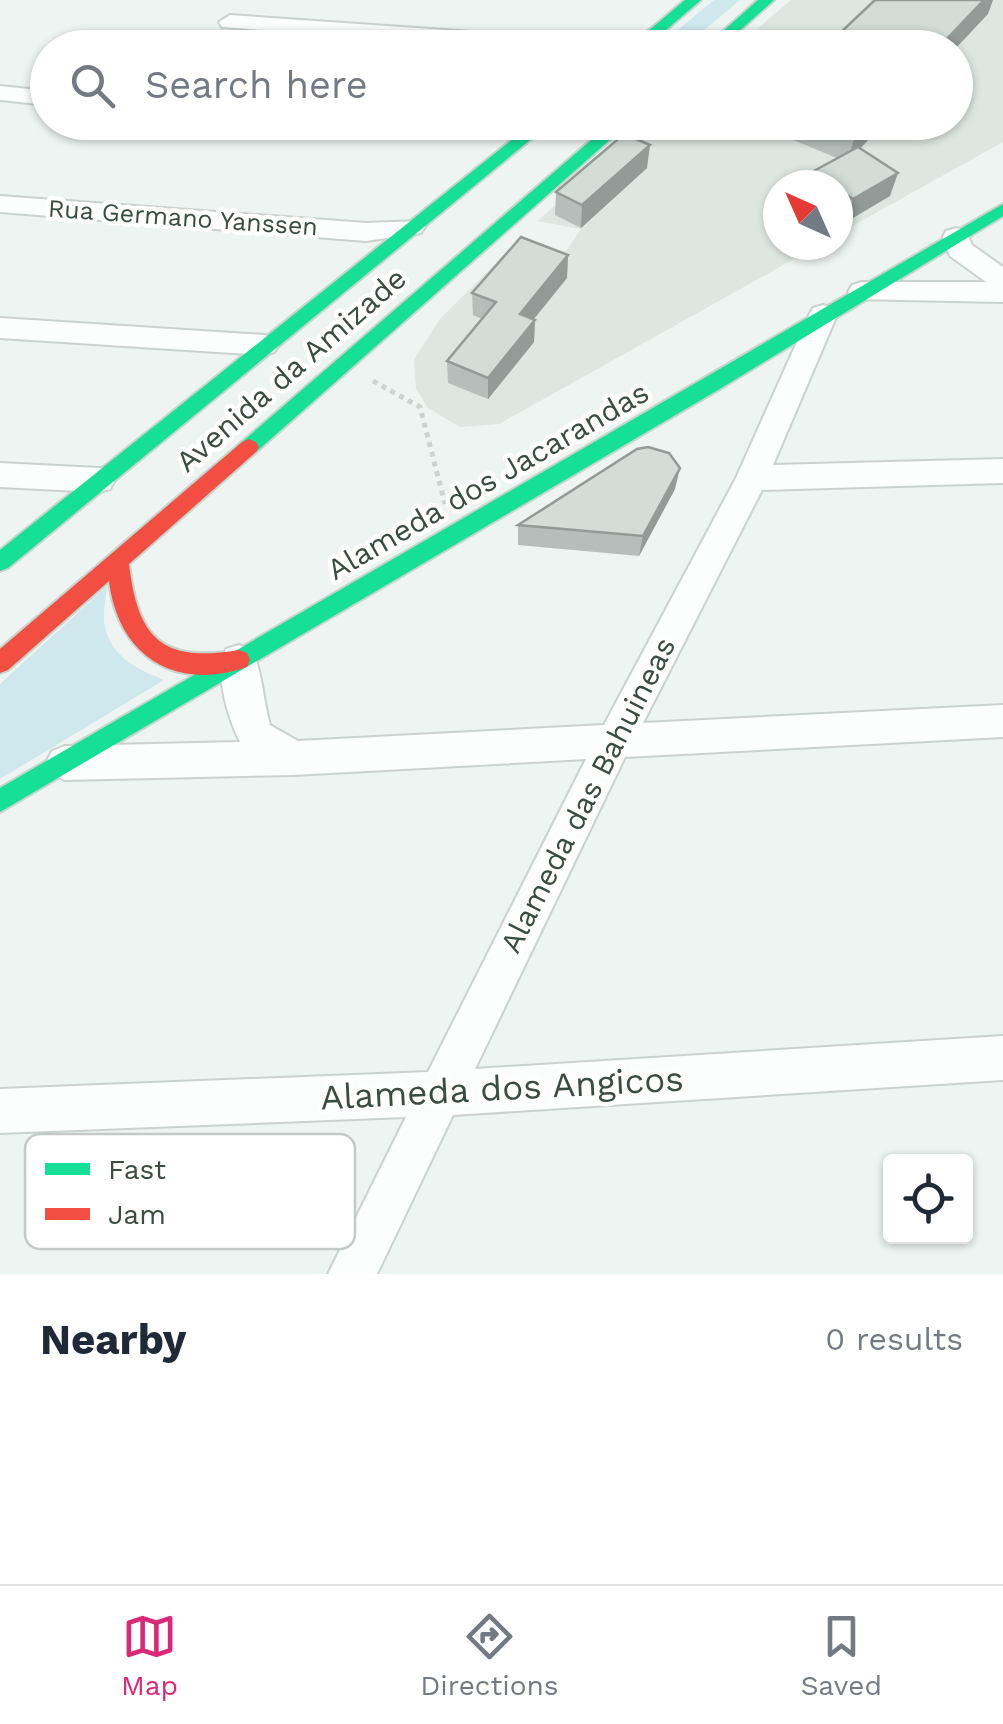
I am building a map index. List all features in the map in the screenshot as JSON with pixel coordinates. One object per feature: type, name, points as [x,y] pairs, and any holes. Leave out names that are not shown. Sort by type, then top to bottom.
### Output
[{"type":"main road","points":[[657,30],[694,0]]},
{"type":"main road","points":[[731,30],[767,0]]},
{"type":"main road","name":"Avenida da Amizade","points":[[429,237],[464,208],[526,140]]},
{"type":"main road","name":"Avenida da Amizade","points":[[0,662],[601,140]]},
{"type":"main road","points":[[464,208],[505,221]]},
{"type":"main road","name":"Alameda dos Jacarandas","points":[[0,801],[711,385],[1003,209]]},
{"type":"main road","points":[[429,237],[448,274]]},
{"type":"main road","name":"Avenida da Amizade","points":[[0,562],[264,345],[372,243]]},
{"type":"main road","points":[[118,561],[130,620],[157,654],[174,664],[205,668],[239,660]]},
{"type":"street","points":[[230,22],[344,30]]},
{"type":"street","points":[[0,94],[30,96]]},
{"type":"street","name":"Rua Germano Yanssen","points":[[0,204],[311,225],[372,243],[429,237]]},
{"type":"street","points":[[956,236],[960,250],[1003,281]]},
{"type":"street","points":[[862,292],[1003,292]]},
{"type":"street","name":"Alameda das Bahuineas","points":[[352,1274],[615,740],[752,478],[823,315]]},
{"type":"street","points":[[0,328],[264,345]]},
{"type":"street","points":[[752,478],[1003,471]]},
{"type":"street","points":[[0,476],[99,480]]},
{"type":"street","points":[[239,660],[242,692],[255,735],[294,758]]},
{"type":"street","points":[[64,763],[294,758],[1003,721]]},
{"type":"street","name":"Alameda dos Angicos","points":[[0,1112],[438,1094],[1003,1058]]},
{"type":"path","points":[[344,365],[420,407],[454,536]]},
{"type":"shaded area","points":[[714,0],[740,0],[704,30],[678,30]]},
{"type":"shaded area","points":[[791,0],[1003,0],[1003,142],[853,226],[853,170],[763,170],[763,260],[792,260],[499,424],[460,427],[428,408],[416,389],[414,360],[439,320],[512,247],[566,251],[581,229],[537,221],[630,140],[973,140],[973,30],[756,30]]},
{"type":"shaded area","points":[[107,586],[104,623],[113,647],[136,667],[164,680],[0,779],[0,684]]},
{"type":"building","points":[[875,0],[984,0],[955,30],[843,30]]},
{"type":"building","points":[[617,140],[638,140],[650,145],[582,205],[556,192]]},
{"type":"building","points":[[858,147],[898,173],[853,199],[853,170],[816,170]]},
{"type":"building","points":[[521,237],[568,255],[520,314],[535,320],[488,378],[447,361],[496,302],[472,293]]},
{"type":"building","points":[[648,447],[669,453],[680,468],[643,536],[518,525],[637,449]]},
{"type":"traffic: fast","points":[[657,30],[694,0]]},
{"type":"traffic: fast","points":[[732,30],[767,0]]},
{"type":"traffic: fast","points":[[0,562],[522,140]]},
{"type":"traffic: fast","points":[[249,447],[601,140]]},
{"type":"traffic: fast","points":[[0,801],[711,385],[1003,209]]},
{"type":"traffic: jam","points":[[0,663],[249,447]]},
{"type":"traffic: jam","points":[[118,561],[127,613],[150,648],[166,659],[186,664],[239,660]]}]
